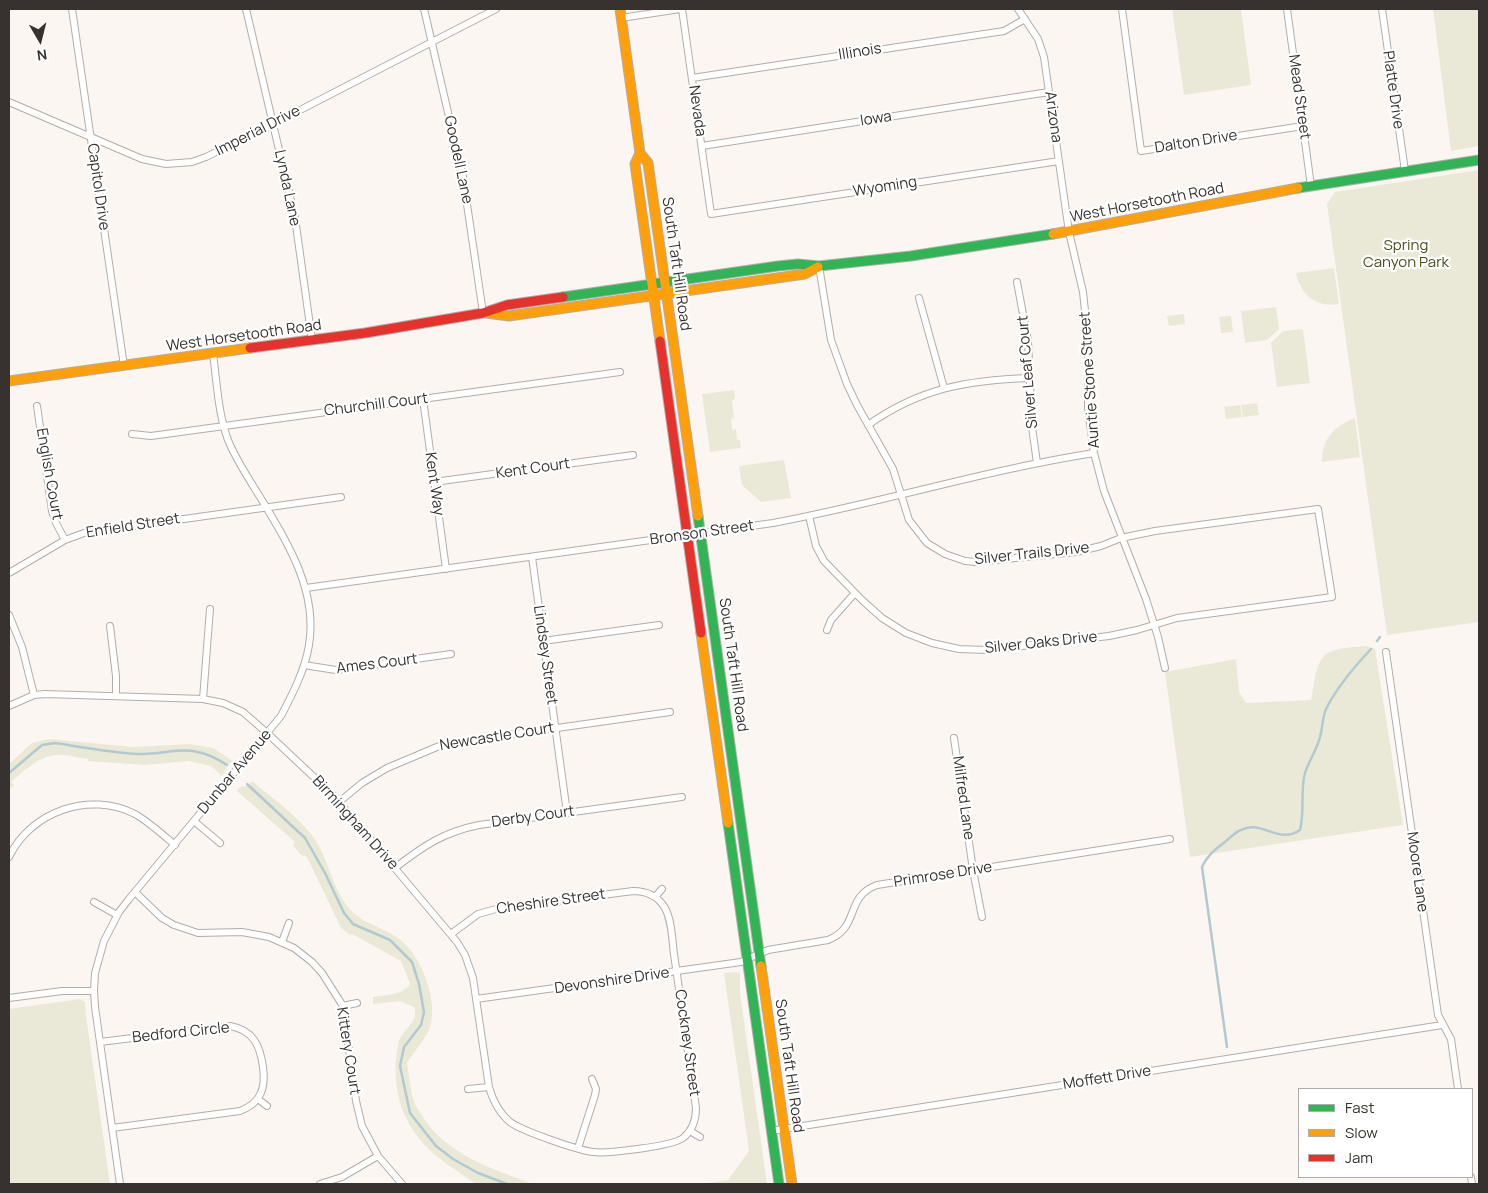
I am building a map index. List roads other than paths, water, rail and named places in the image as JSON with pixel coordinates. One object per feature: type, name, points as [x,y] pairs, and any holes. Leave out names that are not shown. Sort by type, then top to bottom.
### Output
[{"type":"main road","name":"South Taft Hill Road","points":[[621,13],[640,153],[648,163],[792,1184]]},
{"type":"main road","name":"South Taft Hill Road","points":[[640,153],[635,164],[779,1184]]},
{"type":"main road","name":"West Horsetooth Road","points":[[9,381],[365,334],[483,313],[507,305],[788,265],[820,266],[912,256],[1069,232],[1311,186],[1479,160]]},
{"type":"main road","name":"West Horsetooth Road","points":[[483,313],[509,316],[805,274],[820,266]]},
{"type":"street","name":"Capitol Drive","points":[[72,9],[124,366]]},
{"type":"street","name":"Lynda Lane","points":[[246,9],[295,218],[312,340]]},
{"type":"street","name":"Goodell Lane","points":[[424,9],[464,176],[483,313]]},
{"type":"street","name":"Imperial Drive","points":[[9,102],[142,159],[160,164],[180,164],[206,157],[496,9]]},
{"type":"street","points":[[621,13],[681,9]]},
{"type":"street","name":"Nevada","points":[[681,9],[712,214]]},
{"type":"street","name":"Arizona","points":[[1018,9],[1041,47],[1069,232]]},
{"type":"street","name":"Dalton Drive","points":[[1122,9],[1141,151],[1303,126]]},
{"type":"street","name":"Mead Street","points":[[1287,9],[1311,186]]},
{"type":"street","name":"Platte Drive","points":[[1382,9],[1405,171]]},
{"type":"street","name":"Illinois","points":[[692,78],[1004,31],[1025,19]]},
{"type":"street","name":"Iowa","points":[[702,146],[1049,92]]},
{"type":"street","name":"Wyoming","points":[[712,214],[1059,161]]},
{"type":"street","name":"Auntie Stone Street","points":[[1069,232],[1084,292],[1088,339],[1088,408],[1094,453],[1104,491],[1146,599],[1164,668]]},
{"type":"street","name":"Silver Trails Drive","points":[[820,266],[827,320],[846,384],[888,458],[910,520],[921,537],[935,549],[964,561],[986,561],[1076,552],[1101,546],[1121,538],[1155,531],[1318,509],[1332,597]]},
{"type":"street","name":"Silver Leaf Court","points":[[1017,282],[1028,341],[1032,427],[1037,463]]},
{"type":"street","points":[[919,298],[944,388]]},
{"type":"street","name":"Dunbar Avenue","points":[[120,1184],[94,991],[99,956],[104,941],[117,915],[134,892],[281,716],[298,682],[309,646],[310,628],[306,588],[295,558],[236,455],[223,425],[213,354]]},
{"type":"street","name":"Churchill Court","points":[[132,434],[151,436],[620,372]]},
{"type":"street","points":[[868,425],[900,405],[944,388],[992,379],[1030,378]]},
{"type":"street","name":"Kent Way","points":[[423,399],[446,569]]},
{"type":"street","name":"English Court","points":[[37,406],[52,511],[65,540]]},
{"type":"street","name":"Bronson Street","points":[[306,588],[688,536],[809,516],[1037,463],[1094,453]]},
{"type":"street","name":"Kent Court","points":[[434,482],[633,455]]},
{"type":"street","name":"Enfield Street","points":[[9,573],[65,540],[91,531],[341,497]]},
{"type":"street","name":"Silver Oaks Drive","points":[[809,516],[816,546],[824,561],[882,618],[906,632],[932,643],[959,649],[986,650],[1109,636],[1177,618],[1332,597]]},
{"type":"street","name":"Lindsey Street","points":[[532,557],[567,813]]},
{"type":"street","points":[[827,630],[834,616],[855,593]]},
{"type":"street","points":[[203,699],[210,609]]},
{"type":"street","points":[[9,615],[22,647],[34,695]]},
{"type":"street","points":[[543,641],[659,625]]},
{"type":"street","points":[[110,626],[116,676],[116,696]]},
{"type":"street","name":"Moore Lane","points":[[1386,652],[1438,1015],[1451,1039],[1458,1088]]},
{"type":"street","name":"Ames Court","points":[[304,665],[336,670],[451,654]]},
{"type":"street","name":"Birmingham Drive","points":[[9,706],[34,695],[45,694],[203,699],[223,703],[243,712],[340,802],[451,934],[465,955],[470,968],[476,1000],[488,1087],[496,1106],[510,1122],[524,1130],[578,1148],[601,1153],[670,1144],[684,1138],[690,1132]]},
{"type":"street","name":"Newcastle Court","points":[[340,802],[362,783],[387,768],[429,749],[456,741],[670,712]]},
{"type":"street","name":"Milfred Lane","points":[[954,738],[973,870],[982,917]]},
{"type":"street","name":"Derby Court","points":[[395,868],[434,840],[462,829],[682,797]]},
{"type":"street","points":[[9,857],[20,840],[39,821],[66,808],[89,804],[111,806],[134,814],[175,845]]},
{"type":"street","points":[[194,821],[220,843]]},
{"type":"street","name":"Primrose Drive","points":[[747,960],[768,950],[836,937],[846,929],[859,896],[870,887],[1170,839]]},
{"type":"street","points":[[656,897],[662,889]]},
{"type":"street","name":"Cheshire Street","points":[[451,934],[478,914],[496,909],[634,890],[656,897]]},
{"type":"street","name":"Kittery Court","points":[[134,892],[162,918],[187,930],[210,934],[232,932],[256,934],[282,942],[294,948],[312,962],[330,984],[343,1006],[357,1110],[362,1126],[378,1156],[402,1184]]},
{"type":"street","name":"Cockney Street","points":[[656,897],[661,902],[668,916],[696,1108],[695,1120],[690,1132]]},
{"type":"street","points":[[94,902],[117,915]]},
{"type":"street","points":[[282,942],[289,923]]},
{"type":"street","name":"Devonshire Drive","points":[[476,1000],[734,964],[747,960]]},
{"type":"street","points":[[9,998],[62,992],[94,991]]},
{"type":"street","points":[[343,1006],[357,1003]]},
{"type":"street","name":"Moffett Drive","points":[[771,1131],[1442,1025]]},
{"type":"street","name":"Bedford Circle","points":[[100,1042],[222,1026],[237,1027],[253,1037],[260,1052],[264,1080],[258,1100]]},
{"type":"street","points":[[578,1148],[595,1096],[596,1089],[592,1079]]},
{"type":"street","points":[[468,1089],[488,1087]]},
{"type":"street","points":[[112,1128],[240,1111],[258,1100],[267,1106]]},
{"type":"street","points":[[690,1132],[700,1138]]},
{"type":"street","points":[[320,1184],[342,1176],[378,1156]]},
{"type":"waterway","points":[[1377,641],[1380,637]]},
{"type":"waterway","points":[[1227,1047],[1202,867],[1212,853],[1235,834],[1248,827],[1256,827],[1284,835],[1300,830],[1305,773],[1319,742],[1325,710],[1353,669],[1371,649]]},
{"type":"waterway","points":[[9,773],[42,745],[55,743],[138,754],[183,750],[193,751],[203,753],[227,765]]},
{"type":"waterway","points":[[247,784],[305,838],[325,873],[344,913],[353,924],[390,940],[412,962],[419,984],[424,1012],[421,1025],[404,1047],[400,1066],[410,1113],[436,1146],[453,1159],[478,1173],[507,1184]]},
{"type":"park label","name":"Spring Canyon Park","points":[[1406,254]]}]
